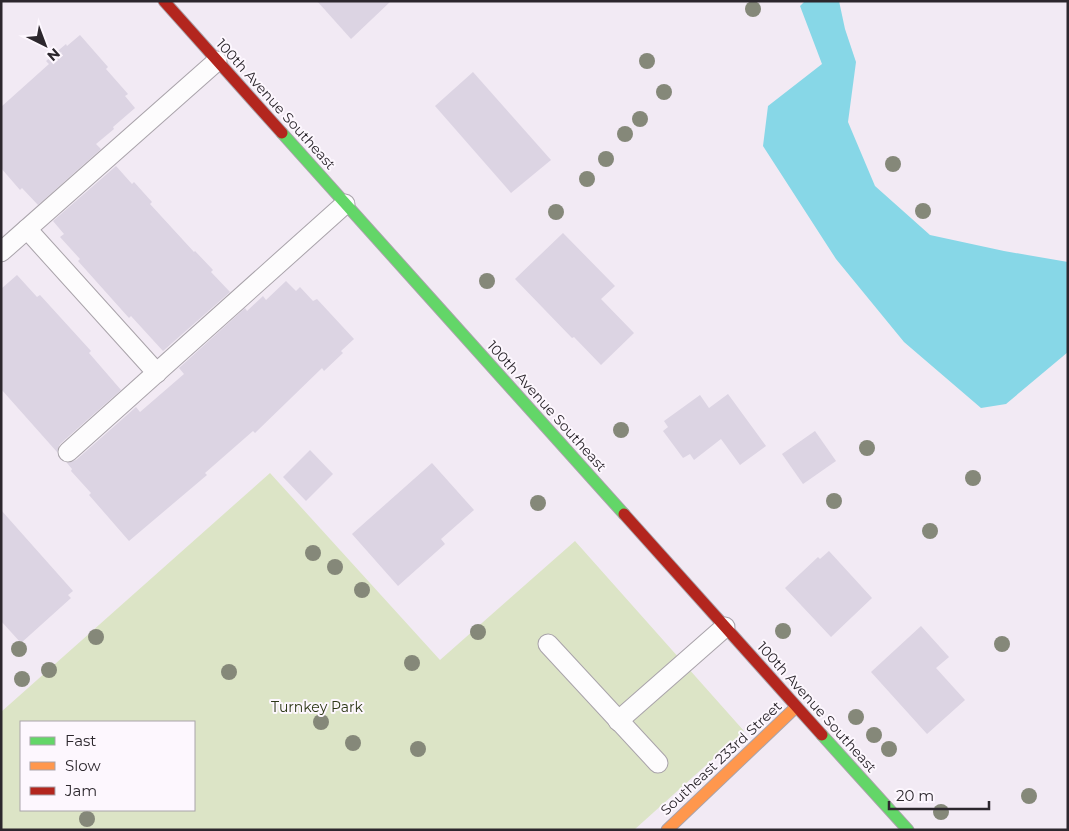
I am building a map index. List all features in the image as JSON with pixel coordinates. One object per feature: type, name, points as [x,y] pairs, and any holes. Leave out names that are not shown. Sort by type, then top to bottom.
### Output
[{"type":"street","name":"100th Avenue Southeast","points":[[164,1],[908,830]]},
{"type":"street","name":"Southeast 233rd Street","points":[[667,830],[796,707]]},
{"type":"lane","points":[[1,252],[217,61]]},
{"type":"lane","points":[[68,452],[345,204]]},
{"type":"lane","points":[[27,229],[157,373]]},
{"type":"lane","points":[[618,721],[724,627]]},
{"type":"lane","points":[[548,644],[658,763]]},
{"type":"green space","name":"Turnkey Park","points":[[270,473],[440,660],[575,541],[744,731],[634,830],[1,830],[1,712]]},
{"type":"water","points":[[805,1],[839,1],[845,29],[856,62],[848,122],[875,186],[930,235],[1068,262],[1068,352],[1006,404],[981,408],[904,342],[836,259],[763,146],[768,106],[822,64],[800,6]]},
{"type":"building","points":[[317,1],[391,1],[351,39]]},
{"type":"building","points":[[80,35],[108,67],[106,69],[128,94],[125,96],[135,108],[96,144],[101,149],[38,205],[22,188],[20,190],[1,168],[1,107],[49,64],[46,61]]},
{"type":"building","points":[[473,72],[551,160],[511,193],[435,106]]},
{"type":"building","points":[[116,166],[132,184],[134,182],[152,202],[150,204],[213,270],[211,272],[230,292],[163,351],[131,316],[129,318],[78,261],[80,259],[60,237],[64,234],[53,221]]},
{"type":"building","points":[[563,233],[615,286],[601,299],[634,333],[601,365],[515,279]]},
{"type":"building","points":[[17,275],[37,297],[40,295],[91,351],[89,353],[121,390],[60,444],[57,452],[1,389],[1,289]]},
{"type":"building","points":[[286,281],[296,291],[300,287],[313,301],[317,299],[354,339],[341,351],[343,353],[324,371],[322,368],[255,433],[253,431],[205,473],[207,475],[129,541],[89,495],[91,493],[71,471],[72,469],[67,463],[76,460],[136,407],[140,412],[184,374],[179,368],[245,308],[247,311],[263,296],[266,300]]},
{"type":"building","points":[[728,394],[766,446],[740,465],[721,439],[694,460],[690,454],[683,458],[663,431],[668,427],[664,421],[700,395],[709,408]]},
{"type":"building","points":[[815,431],[836,461],[803,484],[782,454]]},
{"type":"building","points":[[310,450],[333,474],[306,501],[283,477]]},
{"type":"building","points":[[432,463],[474,510],[441,539],[445,544],[398,586],[352,534]]},
{"type":"building","points":[[1,510],[73,591],[68,595],[71,598],[21,643],[1,621]]},
{"type":"building","points":[[829,551],[872,598],[831,637],[785,588],[818,557],[820,559]]},
{"type":"building","points":[[921,626],[949,657],[936,668],[965,700],[927,734],[871,672]]},
{"type":"traffic: fast","points":[[282,133],[624,514]]},
{"type":"traffic: fast","points":[[822,735],[908,830]]},
{"type":"traffic: slow","points":[[667,830],[796,707]]},
{"type":"traffic: jam","points":[[164,1],[282,133]]},
{"type":"traffic: jam","points":[[624,514],[822,735]]}]
